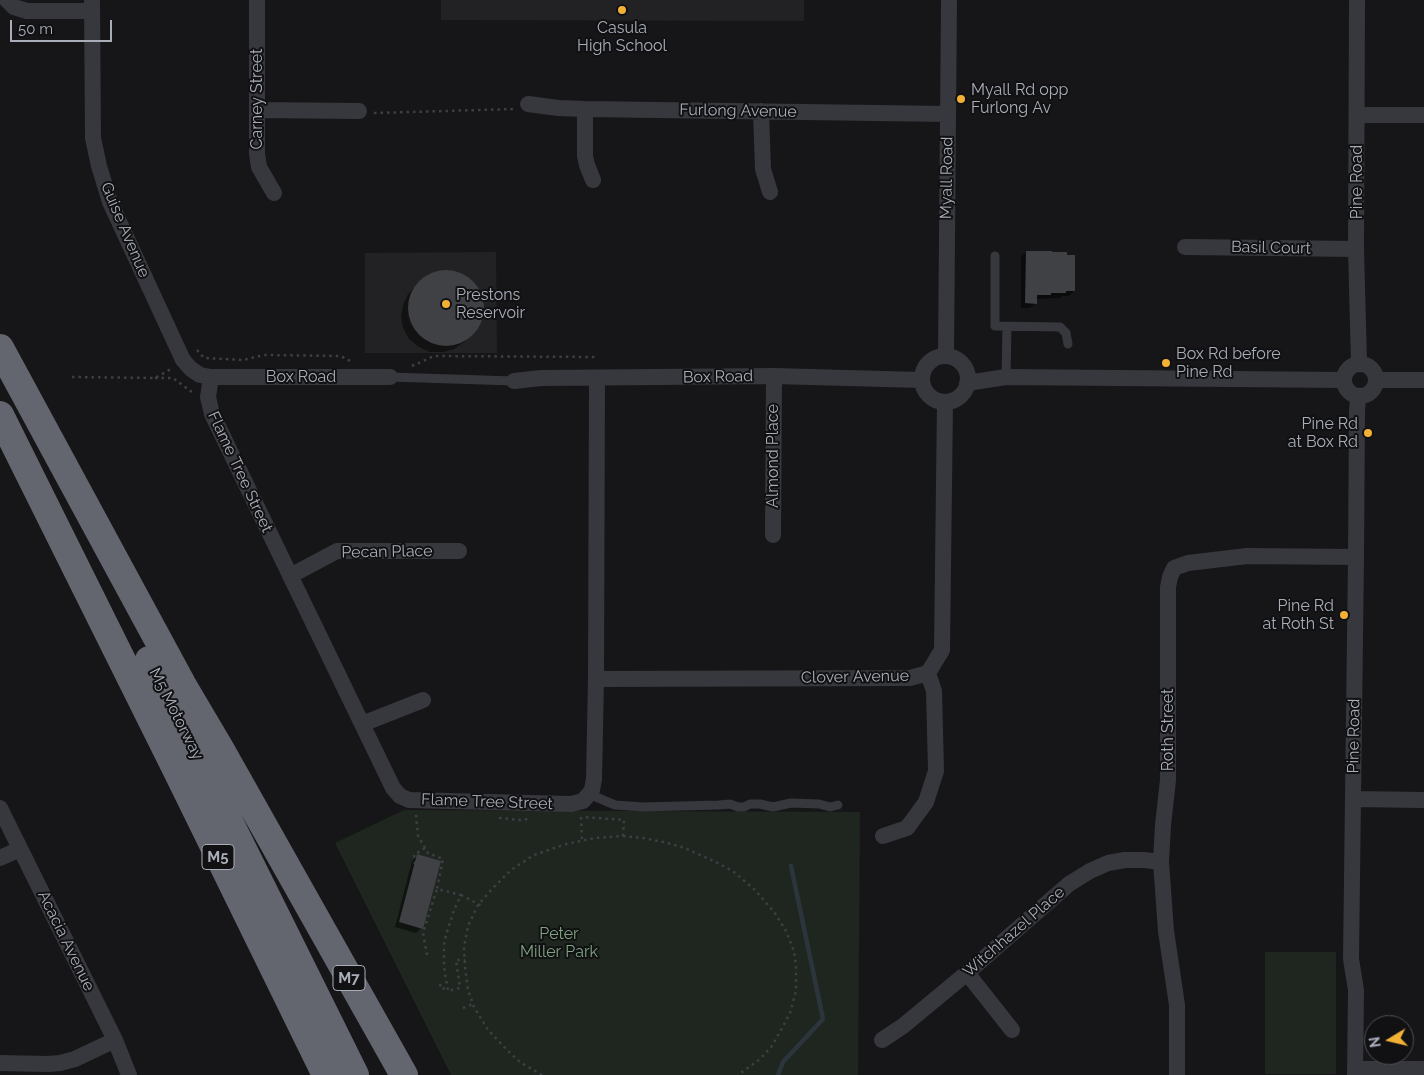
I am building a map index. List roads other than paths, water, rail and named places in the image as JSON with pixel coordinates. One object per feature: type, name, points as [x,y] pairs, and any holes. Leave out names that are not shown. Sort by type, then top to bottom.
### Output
[{"type":"highway","points":[[0,350],[182,684],[294,882],[412,1075]]},
{"type":"highway","name":"M5 Motorway","points":[[0,350],[166,695],[355,1075]]},
{"type":"highway","name":"M5 Motorway","points":[[0,415],[326,1075]]},
{"type":"highway","name":"M7","points":[[294,882],[404,1075]]},
{"type":"street","points":[[7,0],[14,7],[27,11],[92,6]]},
{"type":"street","name":"Carney Street","points":[[257,0],[257,154],[259,167],[274,193]]},
{"type":"street","name":"Myall Road","points":[[946,356],[949,0]]},
{"type":"street","name":"Pine Road","points":[[1357,0],[1356,249],[1359,363]]},
{"type":"street","name":"Guise Avenue","points":[[92,6],[93,138],[110,202],[183,360],[190,369],[200,375],[211,377]]},
{"type":"street","name":"Furlong Avenue","points":[[528,104],[585,109],[948,114]]},
{"type":"street","points":[[585,109],[585,156],[593,180]]},
{"type":"street","points":[[257,110],[359,111]]},
{"type":"street","points":[[761,111],[763,168],[770,192]]},
{"type":"street","points":[[1357,115],[1424,115]]},
{"type":"street","name":"Basil Court","points":[[1185,247],[1356,249]]},
{"type":"street","points":[[946,356],[960,362],[965,368],[968,383],[960,396],[945,402],[932,399],[923,387],[922,380],[922,372],[926,365],[931,360],[946,356]]},
{"type":"street","points":[[1359,363],[1370,367],[1374,371],[1376,380],[1372,390],[1366,395],[1358,396],[1348,391],[1343,380],[1348,368],[1359,363]]},
{"type":"street","name":"Box Road","points":[[514,381],[541,378],[774,376],[922,380]]},
{"type":"street","name":"Almond Place","points":[[773,535],[774,376]]},
{"type":"street","name":"Box Road","points":[[211,377],[390,377]]},
{"type":"street","name":"Flame Tree Street","points":[[211,377],[208,397],[212,414],[393,788],[400,796],[410,800],[571,804],[586,797]]},
{"type":"street","points":[[586,797],[592,790],[594,779],[597,378]]},
{"type":"street","points":[[968,383],[1006,378],[1343,380]]},
{"type":"street","points":[[1376,380],[1424,380]]},
{"type":"street","name":"Pine Road","points":[[1356,1072],[1356,990],[1352,959],[1358,396]]},
{"type":"street","name":"Clover Avenue","points":[[596,679],[910,678],[928,673],[942,650],[945,402]]},
{"type":"street","name":"Pecan Place","points":[[290,576],[337,551],[459,551]]},
{"type":"street","name":"Roth Street","points":[[1177,1075],[1177,1005],[1166,931],[1161,862],[1168,780],[1168,587],[1170,577],[1174,568],[1188,563],[1247,556],[1356,557]]},
{"type":"street","points":[[883,836],[907,828],[926,802],[936,771],[934,691],[928,673]]},
{"type":"street","points":[[362,724],[423,700]]},
{"type":"street","points":[[1353,799],[1424,800]]},
{"type":"street","name":"Acacia Avenue","points":[[0,808],[115,1040],[129,1075]]},
{"type":"street","points":[[0,858],[20,849]]},
{"type":"street","name":"Witchhazel Place","points":[[882,1040],[903,1026],[967,973],[1069,884],[1108,863],[1125,860],[1161,862]]},
{"type":"street","points":[[967,973],[1012,1030]]},
{"type":"street","points":[[0,1064],[60,1063],[115,1040]]},
{"type":"street","points":[[1356,1072],[1424,1069]]},
{"type":"lane","points":[[995,256],[995,326],[1060,328],[1066,333],[1068,344]]},
{"type":"lane","points":[[1006,378],[1007,326]]},
{"type":"lane","points":[[390,377],[514,381]]},
{"type":"lane","points":[[586,797],[616,805],[643,807],[730,804],[744,807],[750,804],[760,804],[773,807],[791,803],[819,804],[830,807],[838,806]]},
{"type":"waterway","points":[[778,1075],[783,1062],[823,1019],[791,866]]},
{"type":"place","name":"Casula High School","points":[[622,10]]},
{"type":"place","name":"Myall Rd opp Furlong Av","points":[[961,99]]},
{"type":"place","name":"Prestons Reservoir","points":[[446,304]]},
{"type":"place","name":"Box Rd before Pine Rd","points":[[1166,363]]},
{"type":"place","name":"Pine Rd at Box Rd","points":[[1368,433]]},
{"type":"place","name":"Pine Rd at Roth St","points":[[1344,615]]},
{"type":"park label","name":"Peter Miller Park","points":[[559,943]]}]
